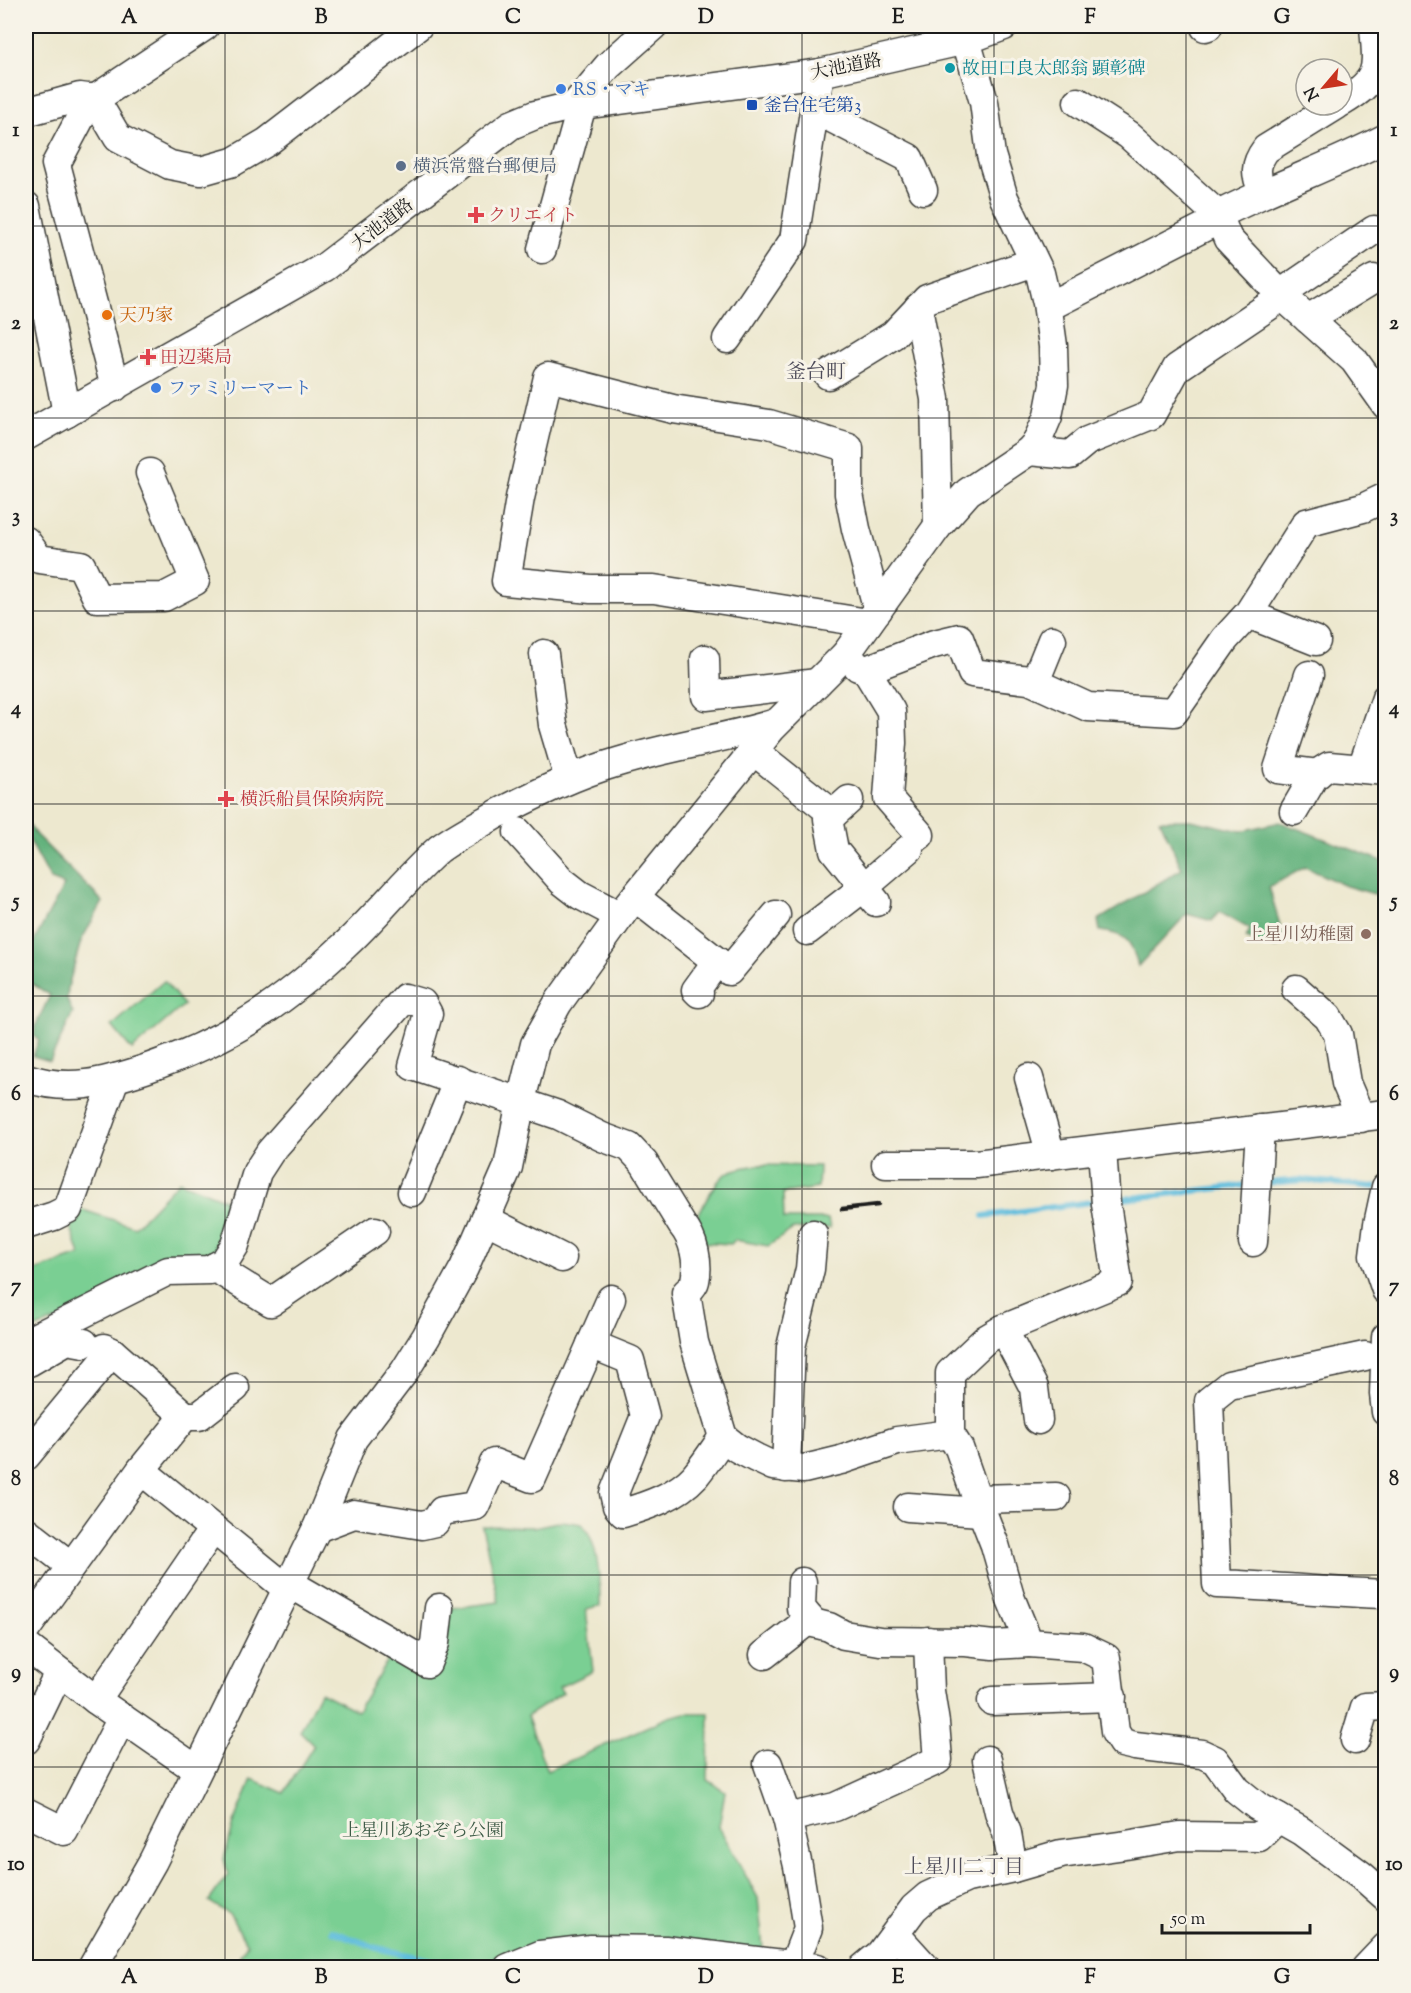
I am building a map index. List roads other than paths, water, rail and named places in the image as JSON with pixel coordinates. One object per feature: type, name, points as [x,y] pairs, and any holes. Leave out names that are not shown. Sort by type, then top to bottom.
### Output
[{"type":"street","points":[[93,98],[118,138],[170,165],[201,171],[232,162],[267,142],[418,26]]},
{"type":"street","points":[[542,249],[578,106],[608,66],[624,35],[652,26]]},
{"type":"street","name":"大池道路","points":[[26,436],[325,267],[511,125],[535,115],[578,106],[820,73],[962,33],[1004,26]]},
{"type":"street","points":[[1354,94],[1367,85],[1372,76],[1376,61],[1374,26]]},
{"type":"street","points":[[115,387],[56,164],[93,98],[197,28]]},
{"type":"street","points":[[856,662],[873,616],[938,526],[968,492],[1029,451],[1037,442],[1048,416],[1054,385],[1053,346],[1048,307],[1040,273],[1004,198],[991,155],[984,102],[962,33]]},
{"type":"street","points":[[727,339],[794,240],[820,73]]},
{"type":"street","points":[[26,112],[80,97],[93,98]]},
{"type":"street","points":[[1078,102],[1116,116],[1129,135],[1219,217],[1228,239],[1281,296],[1354,360],[1386,405]]},
{"type":"street","points":[[814,109],[909,158],[923,190]]},
{"type":"street","points":[[1263,192],[1257,177],[1258,159],[1266,149],[1318,117]]},
{"type":"street","points":[[1048,307],[1263,192],[1346,158],[1386,138]]},
{"type":"street","points":[[26,195],[62,185]]},
{"type":"street","points":[[26,206],[67,413]]},
{"type":"street","points":[[1029,451],[1070,455],[1088,441],[1151,415],[1177,368],[1374,230]]},
{"type":"street","points":[[828,375],[893,335],[927,299],[1034,262]]},
{"type":"street","points":[[1308,319],[1374,279]]},
{"type":"street","points":[[918,308],[935,399],[938,526]]},
{"type":"street","points":[[548,377],[673,409],[769,424],[849,448],[849,494],[873,616],[654,589],[591,589],[506,581],[520,498],[548,377]]},
{"type":"street","points":[[26,541],[39,559],[81,565],[97,598],[164,597],[195,581],[150,473]]},
{"type":"street","points":[[92,1968],[153,1861],[317,1528],[353,1439],[404,1372],[464,1268],[508,1167],[535,1044],[558,1003],[628,906],[776,723],[817,683],[856,662],[959,638],[972,673],[1029,680],[1088,707],[1174,712],[1225,639],[1248,614],[1306,523],[1363,508],[1386,497]]},
{"type":"street","points":[[1248,614],[1316,641]]},
{"type":"street","points":[[1035,682],[1052,640]]},
{"type":"street","points":[[544,654],[553,725],[569,779]]},
{"type":"street","points":[[705,659],[706,696],[817,683]]},
{"type":"street","points":[[807,931],[870,895],[915,842],[888,798],[892,743],[891,711],[856,662]]},
{"type":"street","points":[[1309,675],[1278,769],[1318,774]]},
{"type":"street","points":[[1294,811],[1318,774],[1329,766],[1374,769],[1386,698]]},
{"type":"street","points":[[26,1079],[78,1086],[115,1078],[174,1059],[210,1043],[239,1029],[302,984],[346,945],[440,849],[498,814],[569,779],[617,762],[743,733],[776,723]]},
{"type":"street","points":[[754,750],[841,807],[828,819],[834,850],[870,895]]},
{"type":"street","points":[[518,831],[562,881],[580,895],[628,906],[717,961],[729,971],[776,915]]},
{"type":"street","points":[[699,993],[696,990],[717,961]]},
{"type":"street","points":[[1296,989],[1328,1017],[1338,1034],[1346,1083],[1373,1116]]},
{"type":"street","points":[[27,1352],[168,1271],[210,1270],[225,1261],[234,1245],[257,1172],[270,1152],[405,998],[422,1003],[428,1014],[413,1066],[558,1115],[602,1137],[629,1147],[645,1163],[688,1232],[693,1246],[696,1265],[695,1283],[686,1293],[689,1316],[694,1342],[723,1437],[737,1448],[772,1466],[804,1469],[856,1456],[897,1441],[950,1434]]},
{"type":"street","points":[[26,1226],[68,1209],[115,1078]]},
{"type":"street","points":[[1029,1078],[1051,1155]]},
{"type":"street","points":[[411,1192],[458,1080]]},
{"type":"street","points":[[886,1164],[976,1164],[1373,1116]]},
{"type":"street","points":[[1253,1242],[1260,1129]]},
{"type":"street","points":[[1029,1643],[1010,1597],[995,1545],[959,1448],[950,1434],[950,1373],[986,1339],[1003,1329],[1118,1282],[1106,1204],[1102,1150]]},
{"type":"street","points":[[1386,1187],[1374,1255],[1386,1290]]},
{"type":"street","points":[[485,1219],[562,1258]]},
{"type":"street","points":[[214,1267],[271,1302],[375,1231]]},
{"type":"street","points":[[786,1468],[791,1347],[810,1269],[813,1234]]},
{"type":"street","points":[[317,1528],[354,1514],[422,1525],[435,1522],[442,1511],[475,1506],[494,1463],[532,1478],[611,1299]]},
{"type":"street","points":[[1003,1329],[1034,1388],[1038,1420]]},
{"type":"street","points":[[27,1352],[67,1340],[100,1348],[185,1416],[199,1416],[235,1388]]},
{"type":"street","points":[[591,1344],[630,1360],[645,1416],[614,1493],[617,1506],[623,1512],[648,1505],[694,1478],[723,1437]]},
{"type":"street","points":[[26,1456],[100,1348]]},
{"type":"street","points":[[1385,1400],[1378,1349],[1229,1385],[1209,1401],[1216,1584],[1281,1586],[1323,1592],[1386,1594]]},
{"type":"street","points":[[26,1629],[141,1470],[185,1416]]},
{"type":"street","points":[[141,1470],[288,1586],[427,1663],[435,1643],[439,1608]]},
{"type":"street","points":[[908,1507],[979,1505],[1056,1497]]},
{"type":"street","points":[[96,1700],[213,1529]]},
{"type":"street","points":[[26,1531],[71,1566]]},
{"type":"street","points":[[802,1582],[801,1608],[813,1623],[844,1635],[880,1641],[966,1641],[993,1645],[1029,1643],[1083,1647],[1106,1658],[1115,1732],[1122,1743],[1202,1754],[1215,1760],[1237,1790],[1257,1806],[1300,1831],[1361,1875],[1386,1897]]},
{"type":"street","points":[[764,1652],[810,1619]]},
{"type":"street","points":[[787,1818],[835,1807],[938,1760],[930,1691],[928,1641]]},
{"type":"street","points":[[26,1646],[96,1700],[197,1770]]},
{"type":"street","points":[[26,1740],[59,1672]]},
{"type":"street","points":[[992,1701],[1112,1697]]},
{"type":"street","points":[[1355,1740],[1370,1701]]},
{"type":"street","points":[[26,1812],[64,1831],[122,1718]]},
{"type":"street","points":[[987,1760],[999,1812],[1007,1833],[1013,1868]]},
{"type":"street","points":[[508,1968],[540,1954],[591,1949],[665,1950],[806,1966],[808,1928],[798,1866],[787,1818],[768,1764]]},
{"type":"street","points":[[863,1968],[890,1946],[914,1908],[928,1896],[967,1878],[1061,1854],[1180,1836],[1259,1837],[1278,1818]]},
{"type":"street","points":[[890,1946],[926,1968]]},
{"type":"street","points":[[1366,1968],[1386,1947]]},
{"type":"waterway","points":[[1265,1183],[1303,1180],[1375,1187]]},
{"type":"waterway","points":[[1114,1200],[1247,1185]]},
{"type":"waterway","points":[[984,1216],[1099,1201]]},
{"type":"waterway","points":[[332,1931],[377,1948],[464,1968]]},
{"type":"railway","points":[[842,1209],[878,1205]]},
{"type":"place","name":"故田口良太郎翁 顕彰碑","points":[[950,68]]},
{"type":"place","name":"RS・マキ","points":[[561,89]]},
{"type":"place","name":"釜台住宅第3","points":[[752,105]]},
{"type":"place","name":"横浜常盤台郵便局","points":[[401,166]]},
{"type":"place","name":"クリエイト","points":[[476,215]]},
{"type":"place","name":"天乃家","points":[[107,315]]},
{"type":"place","name":"田辺薬局","points":[[148,357]]},
{"type":"place","name":"ファミリーマート","points":[[156,388]]},
{"type":"place","name":"横浜船員保険病院","points":[[226,799]]},
{"type":"place","name":"上星川幼稚園","points":[[1366,934]]},
{"type":"district","name":"釜台町","points":[[816,371]]},
{"type":"district","name":"上星川二丁目","points":[[964,1866]]},
{"type":"park label","name":"上星川あおぞら公園","points":[[423,1830]]}]
